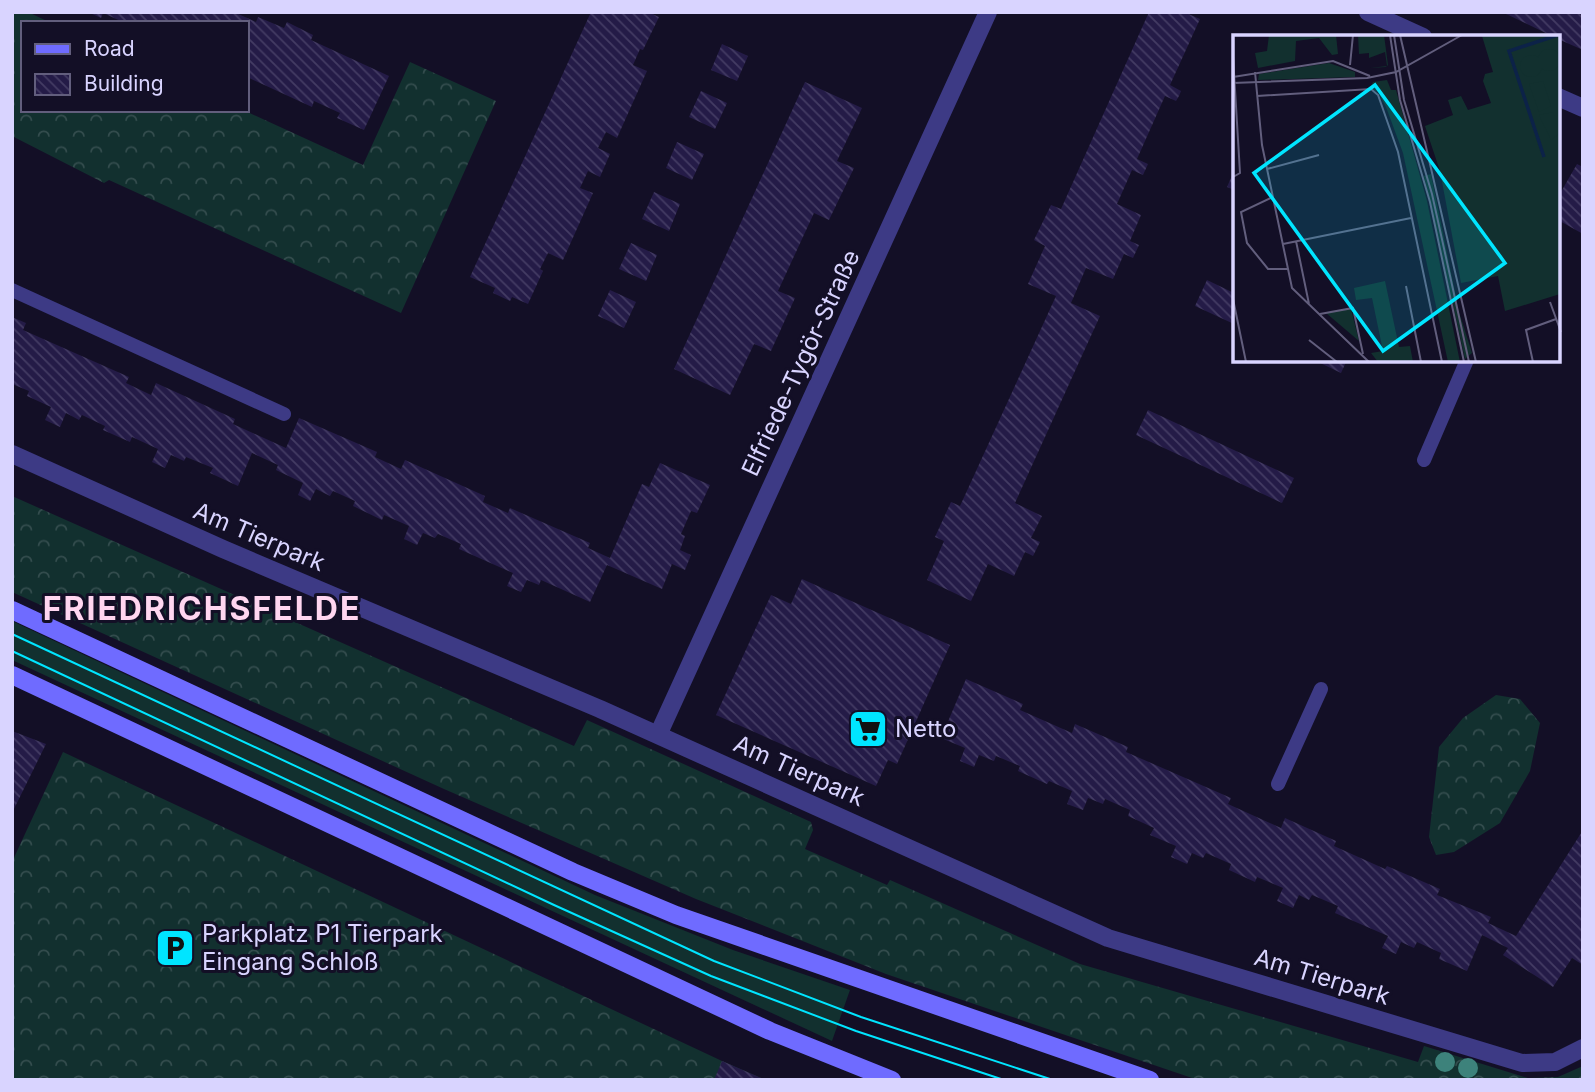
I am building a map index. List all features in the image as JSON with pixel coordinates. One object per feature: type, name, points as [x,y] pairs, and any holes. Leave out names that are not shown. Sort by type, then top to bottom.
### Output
[{"type":"main road","points":[[12,610],[573,872],[676,915],[1150,1080]]},
{"type":"main road","points":[[12,675],[770,1031],[892,1080]]},
{"type":"street","name":"Elfriede-Tygör-Straße","points":[[658,734],[988,12]]},
{"type":"street","points":[[1370,13],[1419,35]]},
{"type":"street","points":[[1560,99],[1583,108]]},
{"type":"street","name":"Am Tierpark","points":[[12,454],[223,549],[658,734],[1108,937],[1522,1063],[1555,1062],[1583,1048]]},
{"type":"lane","points":[[12,289],[284,414]]},
{"type":"lane","points":[[1424,460],[1466,362]]},
{"type":"lane","points":[[1278,784],[1321,689]]},
{"type":"green space","points":[[12,12],[28,12],[47,21],[21,21],[21,112],[247,112],[363,165],[410,62],[496,101],[401,313],[109,180],[104,183],[12,136]]},
{"type":"green space","points":[[12,496],[574,746],[587,720],[811,822],[813,830],[805,849],[887,885],[890,880],[1080,964],[1418,1062],[1424,1046],[1528,1078],[1558,1077],[1583,1066],[1583,1080],[1198,1080],[886,974],[696,899],[444,789],[12,592]]},
{"type":"green space","points":[[12,621],[595,895],[733,950],[850,990],[832,1041],[12,660]]},
{"type":"green space","points":[[1496,695],[1520,699],[1540,723],[1530,771],[1500,823],[1454,852],[1436,855],[1429,837],[1439,747],[1463,718]]},
{"type":"green space","points":[[63,752],[766,1080],[12,1080],[12,862]]},
{"type":"building","points":[[88,12],[234,12],[256,22],[258,17],[284,28],[287,22],[313,35],[311,40],[389,76],[364,130],[337,118],[340,113],[314,101],[312,107],[248,77],[248,21],[121,21],[103,13],[101,18]]},
{"type":"building","points":[[591,12],[648,12],[659,17],[633,65],[647,71],[617,138],[606,132],[598,148],[610,154],[600,177],[588,171],[580,188],[593,193],[563,260],[548,253],[528,304],[512,297],[510,301],[493,293],[495,288],[470,277]]},
{"type":"building","points":[[1149,12],[1184,12],[1200,19],[1170,85],[1181,91],[1179,96],[1176,101],[1165,96],[1137,159],[1148,164],[1143,175],[1132,170],[1117,204],[1141,215],[1130,241],[1139,245],[1133,258],[1124,254],[1113,279],[1086,268],[1071,303],[1100,316],[1015,503],[1042,516],[1031,538],[1040,542],[1033,556],[1025,552],[1014,576],[988,564],[971,601],[927,580],[944,541],[935,537],[951,502],[960,506],[1056,296],[1028,284],[1045,246],[1034,240],[1051,205],[1061,209]]},
{"type":"building","points":[[1502,12],[1583,12],[1583,50],[1560,40],[1560,35],[1550,35]]},
{"type":"building","points":[[722,44],[748,56],[737,81],[711,70]]},
{"type":"building","points":[[805,82],[862,108],[837,161],[854,168],[829,220],[814,213],[778,291],[795,298],[771,351],[754,344],[730,395],[674,369]]},
{"type":"building","points":[[701,91],[727,103],[715,129],[689,117]]},
{"type":"building","points":[[677,142],[704,154],[692,180],[666,168]]},
{"type":"building","points":[[1577,164],[1583,167],[1583,234],[1560,221],[1560,194]]},
{"type":"building","points":[[1233,173],[1233,190],[1227,187]]},
{"type":"building","points":[[654,192],[680,204],[669,231],[642,219]]},
{"type":"building","points":[[631,243],[657,255],[646,281],[619,269]]},
{"type":"building","points":[[1207,280],[1233,293],[1233,324],[1195,306]]},
{"type":"building","points":[[610,290],[636,302],[624,328],[598,316]]},
{"type":"building","points":[[12,317],[26,323],[23,330],[129,377],[126,383],[151,395],[156,383],[235,419],[233,424],[286,448],[299,418],[377,452],[375,457],[401,469],[405,460],[485,496],[483,502],[508,513],[510,508],[590,543],[588,548],[610,558],[642,484],[649,487],[660,463],[710,485],[697,513],[691,511],[681,534],[685,536],[680,550],[691,555],[685,570],[672,564],[662,589],[607,565],[590,602],[541,580],[539,585],[527,580],[521,592],[507,586],[513,573],[459,549],[461,544],[438,534],[435,538],[423,533],[417,545],[404,539],[409,526],[384,515],[382,520],[353,506],[355,501],[333,491],[330,496],[316,489],[310,501],[298,495],[303,483],[276,470],[278,465],[252,453],[238,486],[210,473],[213,468],[186,457],[184,461],[171,455],[165,468],[152,462],[158,449],[132,437],[130,442],[103,430],[105,426],[82,415],[79,420],[66,413],[60,427],[45,420],[51,407],[27,396],[29,391],[12,384]]},
{"type":"building","points":[[1318,362],[1346,362],[1341,373]]},
{"type":"building","points":[[1148,410],[1294,478],[1282,503],[1136,435]]},
{"type":"building","points":[[802,579],[950,645],[897,764],[888,760],[876,786],[716,715],[771,595],[791,604]]},
{"type":"building","points":[[966,679],[1023,704],[1020,710],[1072,733],[1075,724],[1128,747],[1126,752],[1231,798],[1228,804],[1281,828],[1285,818],[1336,841],[1334,846],[1385,869],[1387,866],[1440,889],[1437,895],[1491,917],[1488,923],[1516,936],[1583,830],[1583,965],[1572,958],[1553,987],[1503,955],[1508,948],[1482,935],[1467,971],[1439,959],[1441,953],[1417,942],[1414,948],[1401,942],[1396,954],[1382,948],[1388,936],[1335,913],[1338,906],[1312,895],[1309,900],[1299,895],[1293,908],[1277,901],[1283,888],[1257,877],[1255,882],[1229,870],[1231,864],[1206,853],[1203,858],[1192,853],[1187,864],[1171,857],[1176,846],[1150,835],[1154,828],[1128,816],[1130,810],[1105,799],[1103,804],[1088,798],[1083,810],[1067,804],[1072,791],[1049,781],[1047,784],[1018,771],[1020,766],[996,756],[994,761],[979,755],[974,767],[960,761],[965,748],[941,738]]},
{"type":"building","points":[[12,731],[46,744],[12,813]]},
{"type":"building","points":[[722,1061],[766,1080],[714,1080]]},
{"type":"tram line","points":[[12,634],[714,961],[861,1017],[1053,1080]]},
{"type":"tram line","points":[[12,651],[711,976],[856,1031],[1004,1080]]},
{"type":"place","name":"Netto","points":[[868,729]]},
{"type":"place","name":"Parkplatz P1 Tierpark Eingang Schloß","points":[[175,948]]},
{"type":"district","name":"FRIEDRICHSFELDE","points":[[202,609]]}]
